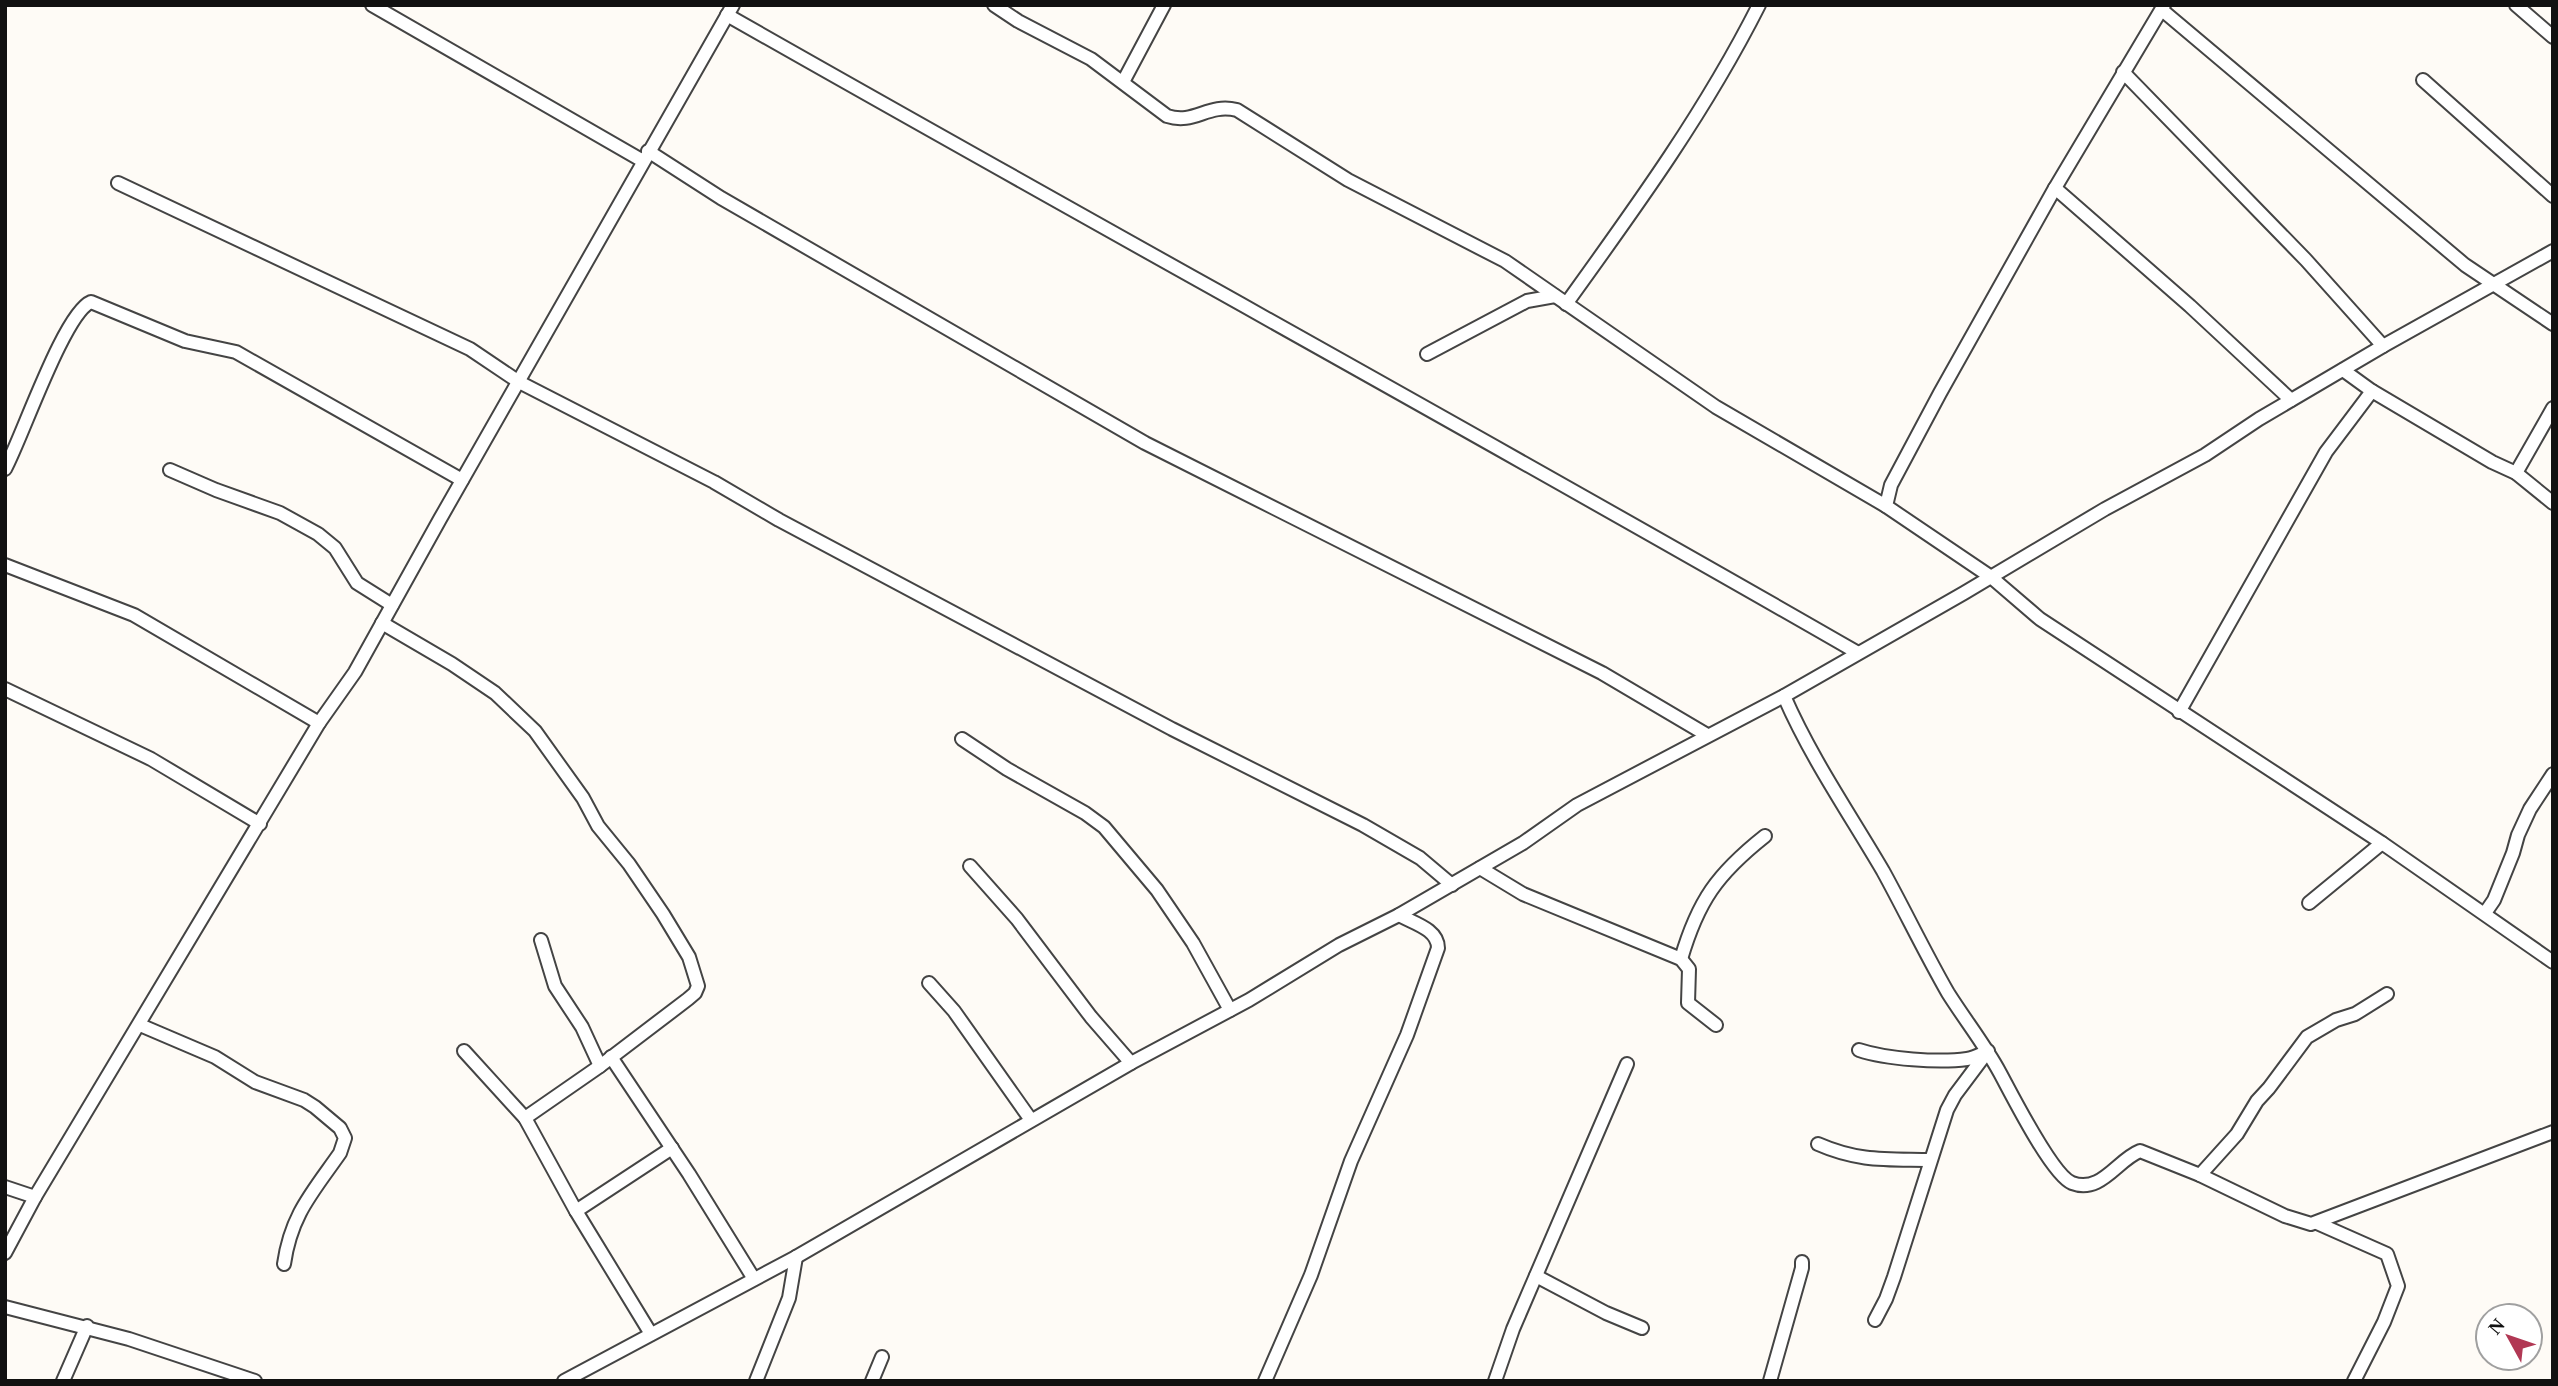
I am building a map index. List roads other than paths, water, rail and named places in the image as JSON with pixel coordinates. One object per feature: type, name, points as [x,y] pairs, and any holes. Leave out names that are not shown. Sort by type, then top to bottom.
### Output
[{"type":"street","points":[[372,5],[721,198],[1145,443],[1602,673],[1707,735]]},
{"type":"street","points":[[994,5],[1018,21],[1091,59],[1167,116],[1180,120],[1212,109],[1224,107],[1237,110],[1348,180],[1505,261],[1716,407],[1886,506],[1992,577],[2040,619],[2179,712],[2262,762],[2553,962]]},
{"type":"street","points":[[1123,82],[1164,5]]},
{"type":"street","points":[[1427,354],[1527,301],[1561,300],[1643,198],[1700,112],[1759,5]]},
{"type":"street","points":[[2516,5],[2553,37]]},
{"type":"street","points":[[1886,506],[1891,485],[1909,451],[2055,188],[2163,7],[2465,265],[2553,324]]},
{"type":"street","points":[[5,1253],[35,1197],[319,723],[355,672],[730,10],[1082,217],[1640,527],[1858,653]]},
{"type":"street","points":[[2123,72],[2315,269],[2383,346]]},
{"type":"street","points":[[2423,80],[2553,196]]},
{"type":"street","points":[[118,183],[470,349],[519,382],[714,482],[779,520],[1172,729],[1363,825],[1420,859],[1452,885]]},
{"type":"street","points":[[2055,188],[2190,306],[2291,400]]},
{"type":"street","points":[[564,1381],[796,1256],[1131,1063],[1230,1010],[1339,945],[1452,885],[1522,843],[1577,805],[1784,696],[2105,509],[2205,455],[2383,346],[2553,251]]},
{"type":"street","points":[[5,469],[63,336],[81,309],[91,302],[185,341],[236,352],[462,480]]},
{"type":"street","points":[[2343,370],[2372,391],[2492,462],[2516,473],[2553,503]]},
{"type":"street","points":[[2179,712],[2326,452],[2372,391]]},
{"type":"street","points":[[2516,473],[2553,408]]},
{"type":"street","points":[[170,470],[280,513],[318,534],[335,548],[357,583],[392,605]]},
{"type":"street","points":[[5,565],[134,615],[319,723]]},
{"type":"street","points":[[382,623],[495,693],[535,731],[583,798],[598,826],[629,864],[663,914],[689,957],[696,976],[698,986],[695,993],[525,1118]]},
{"type":"street","points":[[5,690],[151,759],[260,824]]},
{"type":"street","points":[[1784,696],[1820,768],[1882,870],[1948,993],[1988,1051],[2038,1140],[2065,1180],[2088,1185],[2097,1182],[2140,1151],[2200,1175],[2285,1216],[2306,1224],[2317,1223],[2553,1132]]},
{"type":"street","points":[[962,739],[1104,827],[1157,890],[1192,943],[1230,1010]]},
{"type":"street","points":[[2485,913],[2508,866],[2530,809],[2553,774]]},
{"type":"street","points":[[1681,959],[1689,931],[1711,889],[1727,868],[1765,836]]},
{"type":"street","points":[[2309,903],[2382,843]]},
{"type":"street","points":[[970,866],[1017,919],[1091,1017],[1131,1063]]},
{"type":"street","points":[[1480,868],[1523,894],[1681,959],[1689,969],[1688,1003],[1716,1025]]},
{"type":"street","points":[[1265,1381],[1311,1275],[1352,1161],[1406,1035],[1438,948],[1434,934],[1399,915]]},
{"type":"street","points":[[541,940],[555,986],[606,1061],[672,1148],[754,1279]]},
{"type":"street","points":[[929,983],[954,1011],[1031,1120]]},
{"type":"street","points":[[2200,1175],[2237,1134],[2257,1101],[2307,1037],[2336,1020],[2355,1014],[2387,994]]},
{"type":"street","points":[[140,1025],[215,1057],[255,1082],[304,1100],[340,1128],[345,1138],[344,1143],[297,1216],[288,1238],[284,1264]]},
{"type":"street","points":[[1860,1050],[1882,1056],[1943,1059],[1969,1059],[1988,1051]]},
{"type":"street","points":[[464,1051],[525,1118],[576,1211],[650,1334]]},
{"type":"street","points":[[1875,1320],[1894,1277],[1930,1160],[1955,1095],[1988,1051]]},
{"type":"street","points":[[1495,1381],[1513,1329],[1627,1064]]},
{"type":"street","points":[[1818,1144],[1841,1154],[1864,1159],[1930,1160]]},
{"type":"street","points":[[576,1211],[672,1148]]},
{"type":"street","points":[[5,1187],[35,1197]]},
{"type":"street","points":[[2317,1223],[2387,1254],[2398,1286],[2384,1322],[2354,1381]]},
{"type":"street","points":[[756,1381],[789,1298],[796,1256]]},
{"type":"street","points":[[1770,1381],[1802,1262]]},
{"type":"street","points":[[1536,1276],[1606,1313],[1642,1328]]},
{"type":"street","points":[[5,1307],[87,1326],[255,1381]]},
{"type":"street","points":[[63,1381],[87,1326]]},
{"type":"street","points":[[872,1381],[882,1357]]}]
